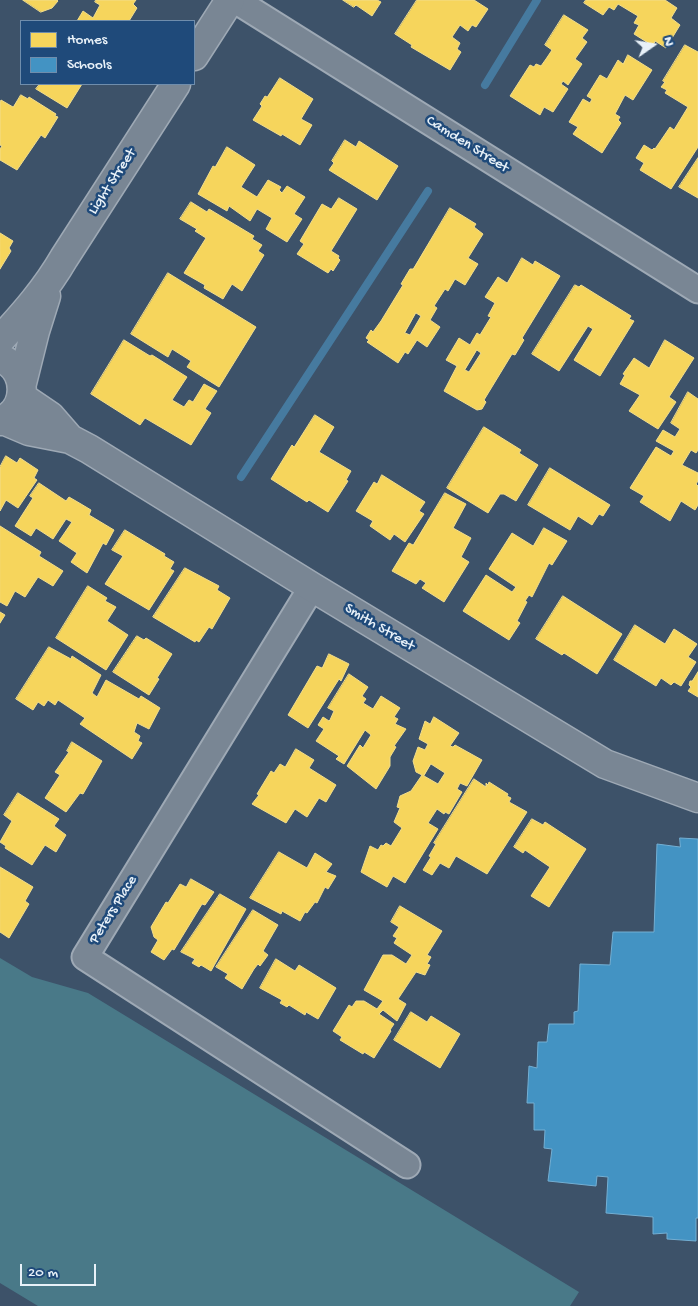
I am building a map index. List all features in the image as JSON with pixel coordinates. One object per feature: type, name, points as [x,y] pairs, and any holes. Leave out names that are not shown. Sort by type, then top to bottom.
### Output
[{"type":"street","points":[[195,54],[230,0]]},
{"type":"street","name":"Camden Street","points":[[235,0],[698,290]]},
{"type":"street","name":"Light Street","points":[[0,340],[32,306],[51,280],[175,85]]},
{"type":"street","name":"Light Street","points":[[22,390],[35,331],[51,280]]},
{"type":"street","points":[[0,358],[13,366],[19,373],[22,390],[18,406],[11,414],[1,420]]},
{"type":"street","name":"Smith Street","points":[[22,390],[50,416],[70,439]]},
{"type":"street","name":"Smith Street","points":[[1,420],[29,431],[70,439],[90,449],[312,587],[604,764],[698,798]]},
{"type":"street","name":"Peters Place","points":[[312,587],[85,958],[407,1165]]},
{"type":"shaded area","points":[[0,958],[32,977],[88,993],[579,1292],[570,1306],[38,1306],[0,1283]]},
{"type":"building: Homes","points":[[23,0],[58,1],[52,8],[41,12]]},
{"type":"building: Homes","points":[[96,0],[136,0],[133,4],[137,8],[130,20],[78,20],[83,11],[93,18],[100,5],[95,2]]},
{"type":"building: Homes","points":[[343,0],[377,0],[381,2],[372,16],[356,5],[354,7]]},
{"type":"building: Homes","points":[[417,0],[474,0],[488,9],[476,27],[472,25],[468,31],[460,25],[452,37],[460,43],[457,49],[461,52],[450,70],[411,47],[412,45],[395,34]]},
{"type":"building: Homes","points":[[586,0],[665,0],[677,8],[671,18],[680,25],[666,48],[655,41],[653,46],[634,34],[639,25],[634,23],[638,16],[618,4],[614,10],[609,7],[603,15],[584,3]]},
{"type":"building: Homes","points":[[564,15],[588,30],[582,38],[587,42],[575,59],[582,64],[568,85],[563,81],[561,84],[568,89],[553,112],[544,107],[540,115],[510,96],[530,65],[534,67],[536,64],[541,66],[552,50],[545,45]]},
{"type":"building: Homes","points":[[685,45],[698,52],[698,147],[671,189],[640,170],[644,163],[636,158],[644,145],[652,150],[655,149],[670,127],[674,130],[688,107],[665,93],[667,90],[661,87]]},
{"type":"building: Homes","points":[[628,55],[652,70],[633,100],[625,95],[615,114],[620,117],[618,120],[621,123],[602,153],[573,134],[578,127],[569,122],[583,99],[590,103],[592,99],[587,96],[600,75],[607,79],[618,60],[623,64]]},
{"type":"building: Homes","points":[[280,78],[313,99],[301,119],[312,125],[300,145],[253,120],[262,106],[260,104],[265,96],[267,97]]},
{"type":"building: Homes","points":[[39,85],[81,85],[67,108],[36,89]]},
{"type":"building: Homes","points":[[21,95],[28,99],[29,97],[58,117],[45,138],[41,135],[17,170],[0,160],[0,149],[2,146],[0,145],[0,102],[1,100],[13,107]]},
{"type":"building: Homes","points":[[345,140],[356,147],[359,141],[398,166],[377,200],[329,170],[334,163],[332,161]]},
{"type":"building: Homes","points":[[227,147],[255,165],[241,187],[257,197],[268,180],[281,187],[279,190],[282,193],[287,186],[305,197],[294,214],[302,219],[287,242],[266,229],[272,218],[257,209],[250,221],[229,206],[227,211],[198,194],[213,166],[215,167]]},
{"type":"building: Homes","points":[[698,158],[698,198],[679,187]]},
{"type":"building: Homes","points":[[339,198],[357,209],[331,251],[339,256],[340,260],[333,271],[331,269],[328,273],[297,254],[304,244],[300,241],[322,204],[331,209]]},
{"type":"building: Homes","points":[[191,202],[207,212],[209,209],[254,236],[252,239],[262,245],[258,251],[264,255],[242,291],[232,284],[223,299],[204,288],[205,285],[184,273],[206,238],[195,231],[197,229],[180,219]]},
{"type":"building: Homes","points":[[450,208],[476,224],[474,227],[483,234],[468,258],[478,264],[465,285],[455,279],[448,291],[445,289],[434,306],[437,308],[430,320],[440,327],[427,347],[417,340],[408,354],[405,352],[398,363],[367,342],[369,340],[366,338],[371,330],[373,332],[381,321],[403,285],[401,284],[410,269],[413,269]],"holes":[[[416,313],[421,316],[410,335],[405,333]]]},
{"type":"building: Homes","points":[[0,233],[13,241],[9,248],[11,251],[0,269]]},
{"type":"building: Homes","points":[[522,258],[533,265],[535,261],[560,276],[522,338],[524,340],[515,355],[512,354],[484,400],[486,402],[482,409],[477,410],[444,391],[457,366],[446,360],[459,338],[470,345],[477,333],[480,335],[491,317],[488,316],[495,303],[485,297],[498,277],[507,283]],"holes":[[[477,350],[481,353],[469,372],[465,370]]]},
{"type":"building: Homes","points":[[168,273],[256,327],[219,387],[187,367],[191,361],[172,349],[168,357],[131,334]]},
{"type":"building: Homes","points":[[575,285],[579,287],[581,285],[631,316],[629,319],[634,321],[600,376],[574,360],[593,329],[588,326],[559,371],[532,354]]},
{"type":"building: Homes","points":[[124,340],[187,377],[172,400],[184,407],[189,400],[193,402],[204,384],[217,391],[205,409],[211,413],[191,445],[145,418],[140,425],[91,394]]},
{"type":"building: Homes","points":[[665,340],[694,358],[669,397],[676,402],[658,429],[629,411],[640,395],[620,384],[625,375],[623,374],[634,358],[649,368]]},
{"type":"building: Homes","points":[[688,392],[698,399],[698,450],[696,453],[691,450],[682,465],[698,473],[696,484],[698,486],[698,505],[695,510],[681,501],[670,521],[640,502],[644,496],[630,488],[656,447],[671,456],[674,451],[656,441],[663,430],[675,437],[680,429],[671,423]]},
{"type":"building: Homes","points":[[315,415],[334,427],[319,452],[351,471],[346,480],[348,481],[328,512],[309,500],[307,502],[271,479],[292,445],[294,447]]},
{"type":"building: Homes","points":[[484,427],[521,450],[519,453],[538,465],[516,501],[504,494],[500,494],[488,513],[447,488]]},
{"type":"building: Homes","points":[[6,456],[17,463],[20,458],[38,470],[34,478],[37,480],[18,508],[6,500],[0,511],[0,467]]},
{"type":"building: Homes","points":[[550,468],[610,505],[603,516],[599,514],[592,525],[578,516],[570,530],[528,505]]},
{"type":"building: Homes","points":[[382,475],[425,502],[419,511],[424,514],[405,542],[394,534],[390,540],[370,526],[373,521],[356,511],[374,482],[377,484]]},
{"type":"building: Homes","points":[[39,483],[66,501],[69,497],[91,510],[89,515],[114,530],[106,545],[103,543],[87,573],[71,562],[77,553],[59,541],[72,522],[66,519],[53,539],[36,528],[31,536],[15,526],[33,498],[30,496]]},
{"type":"building: Homes","points":[[445,493],[466,504],[453,528],[471,538],[461,557],[469,562],[444,602],[422,588],[426,583],[420,579],[416,584],[392,571],[409,543],[413,545]]},
{"type":"building: Homes","points":[[0,526],[41,552],[39,556],[63,571],[53,586],[38,577],[25,597],[15,591],[7,606],[0,602]]},
{"type":"building: Homes","points":[[544,528],[567,541],[552,565],[549,563],[532,597],[529,595],[525,601],[527,602],[517,621],[520,623],[509,640],[463,611],[486,575],[512,592],[516,587],[489,569],[512,533],[533,546]]},
{"type":"building: Homes","points":[[125,530],[165,554],[164,556],[174,562],[170,569],[174,571],[149,610],[105,584],[123,556],[112,550]]},
{"type":"building: Homes","points":[[185,568],[219,586],[217,590],[230,598],[212,629],[209,627],[199,642],[196,640],[195,642],[153,617]]},
{"type":"building: Homes","points":[[88,586],[107,598],[105,601],[116,607],[107,621],[128,635],[106,670],[56,638]]},
{"type":"building: Homes","points":[[563,596],[622,634],[597,674],[564,653],[562,655],[536,639]]},
{"type":"building: Homes","points":[[0,612],[5,615],[0,623]]},
{"type":"building: Homes","points":[[635,625],[665,644],[674,629],[697,644],[688,657],[696,662],[681,686],[674,682],[671,685],[661,678],[656,686],[614,660]]},
{"type":"building: Homes","points":[[137,636],[144,640],[146,638],[172,654],[149,695],[113,672]]},
{"type":"building: Homes","points":[[49,647],[71,659],[72,656],[101,675],[92,693],[97,697],[106,680],[139,699],[141,696],[160,708],[149,729],[137,723],[134,732],[140,736],[138,741],[142,743],[132,759],[80,724],[85,718],[58,700],[55,705],[48,700],[44,706],[38,702],[33,710],[16,699]]},
{"type":"building: Homes","points":[[329,654],[349,664],[341,681],[339,679],[308,728],[288,715],[317,666],[322,668]]},
{"type":"building: Homes","points":[[698,672],[698,697],[688,691],[691,687],[689,685],[690,681]]},
{"type":"building: Homes","points":[[349,674],[368,687],[362,696],[366,699],[363,703],[373,709],[381,696],[400,708],[394,717],[398,719],[395,724],[406,729],[394,746],[396,747],[390,757],[390,766],[376,789],[347,766],[360,745],[363,748],[371,735],[365,730],[344,764],[336,759],[339,756],[316,741],[324,729],[318,725],[323,717],[330,720],[334,711],[328,708]]},
{"type":"building: Homes","points":[[434,717],[459,733],[450,746],[453,747],[455,745],[482,760],[467,786],[460,783],[457,789],[462,792],[449,814],[445,812],[444,814],[437,809],[428,823],[438,829],[405,883],[393,876],[387,887],[361,872],[370,846],[378,850],[381,845],[383,846],[386,843],[391,846],[402,828],[394,822],[400,808],[397,807],[400,796],[411,791],[422,775],[416,772],[413,761],[418,747],[425,750],[428,744],[419,739],[425,721],[430,724]],"holes":[[[431,764],[445,773],[438,784],[424,776]]]},
{"type":"building: Homes","points":[[72,742],[102,761],[83,794],[80,793],[66,812],[45,798],[60,775],[55,772],[69,752],[67,751]]},
{"type":"building: Homes","points":[[296,749],[314,760],[309,768],[336,785],[326,802],[319,798],[307,817],[295,809],[286,823],[252,804],[259,795],[257,794],[271,771],[274,773],[280,764],[285,767]]},
{"type":"building: Homes","points":[[474,779],[486,787],[486,783],[488,785],[489,782],[508,794],[507,796],[511,798],[509,802],[527,812],[487,874],[456,856],[449,868],[440,863],[432,875],[423,870],[431,857],[429,856],[436,844],[434,843]]},
{"type":"building: Homes","points":[[18,793],[59,819],[54,826],[66,835],[56,852],[45,845],[32,865],[5,848],[6,846],[0,842],[12,821],[4,815]]},
{"type":"building: Homes","points":[[532,819],[543,825],[545,822],[586,849],[549,907],[531,896],[550,867],[525,850],[523,853],[514,847]]},
{"type":"building: Homes","points":[[279,852],[307,868],[315,853],[332,864],[326,872],[336,876],[328,889],[325,887],[317,903],[315,902],[307,913],[305,912],[300,921],[282,911],[281,914],[250,898]]},
{"type":"building: Homes","points":[[0,867],[33,887],[25,901],[29,904],[9,938],[0,932]]},
{"type":"building: Homes","points":[[191,879],[214,892],[205,905],[202,904],[174,950],[172,949],[164,960],[151,952],[158,940],[154,937],[151,927],[166,902],[168,903],[180,884],[186,887]]},
{"type":"building: Homes","points":[[220,894],[246,909],[211,971],[201,965],[199,967],[192,963],[195,959],[181,952]]},
{"type":"building: Homes","points":[[400,906],[442,931],[427,955],[431,957],[427,964],[430,965],[425,975],[416,972],[398,999],[406,1004],[397,1021],[383,1010],[379,1014],[394,1024],[374,1058],[364,1052],[363,1054],[340,1040],[342,1037],[333,1031],[349,1005],[352,1007],[356,1001],[364,1001],[377,1009],[383,1001],[364,990],[383,955],[392,955],[406,964],[412,955],[394,943],[397,938],[393,936],[399,927],[391,922]]},
{"type":"building: Homes","points":[[253,910],[278,925],[263,951],[268,955],[260,966],[258,964],[254,969],[242,989],[225,978],[228,974],[216,967]]},
{"type":"building: Homes","points":[[276,959],[295,971],[299,965],[336,988],[318,1019],[306,1012],[305,1015],[289,1005],[287,1007],[280,1003],[282,1000],[260,988]]},
{"type":"building: Homes","points":[[411,1012],[427,1022],[431,1016],[460,1034],[440,1068],[394,1040]]},
{"type":"building: Schools","points":[[680,838],[698,839],[698,1218],[696,1218],[696,1241],[667,1239],[667,1233],[653,1234],[653,1217],[606,1213],[608,1177],[597,1176],[596,1186],[548,1181],[552,1149],[544,1148],[545,1130],[534,1130],[534,1103],[527,1103],[529,1066],[537,1068],[538,1042],[547,1042],[549,1024],[574,1024],[574,1012],[578,1011],[580,964],[610,965],[613,932],[654,932],[657,844],[680,847]]},
{"type":"waterway","points":[[485,85],[537,0]]},
{"type":"waterway","points":[[241,477],[428,191]]}]
